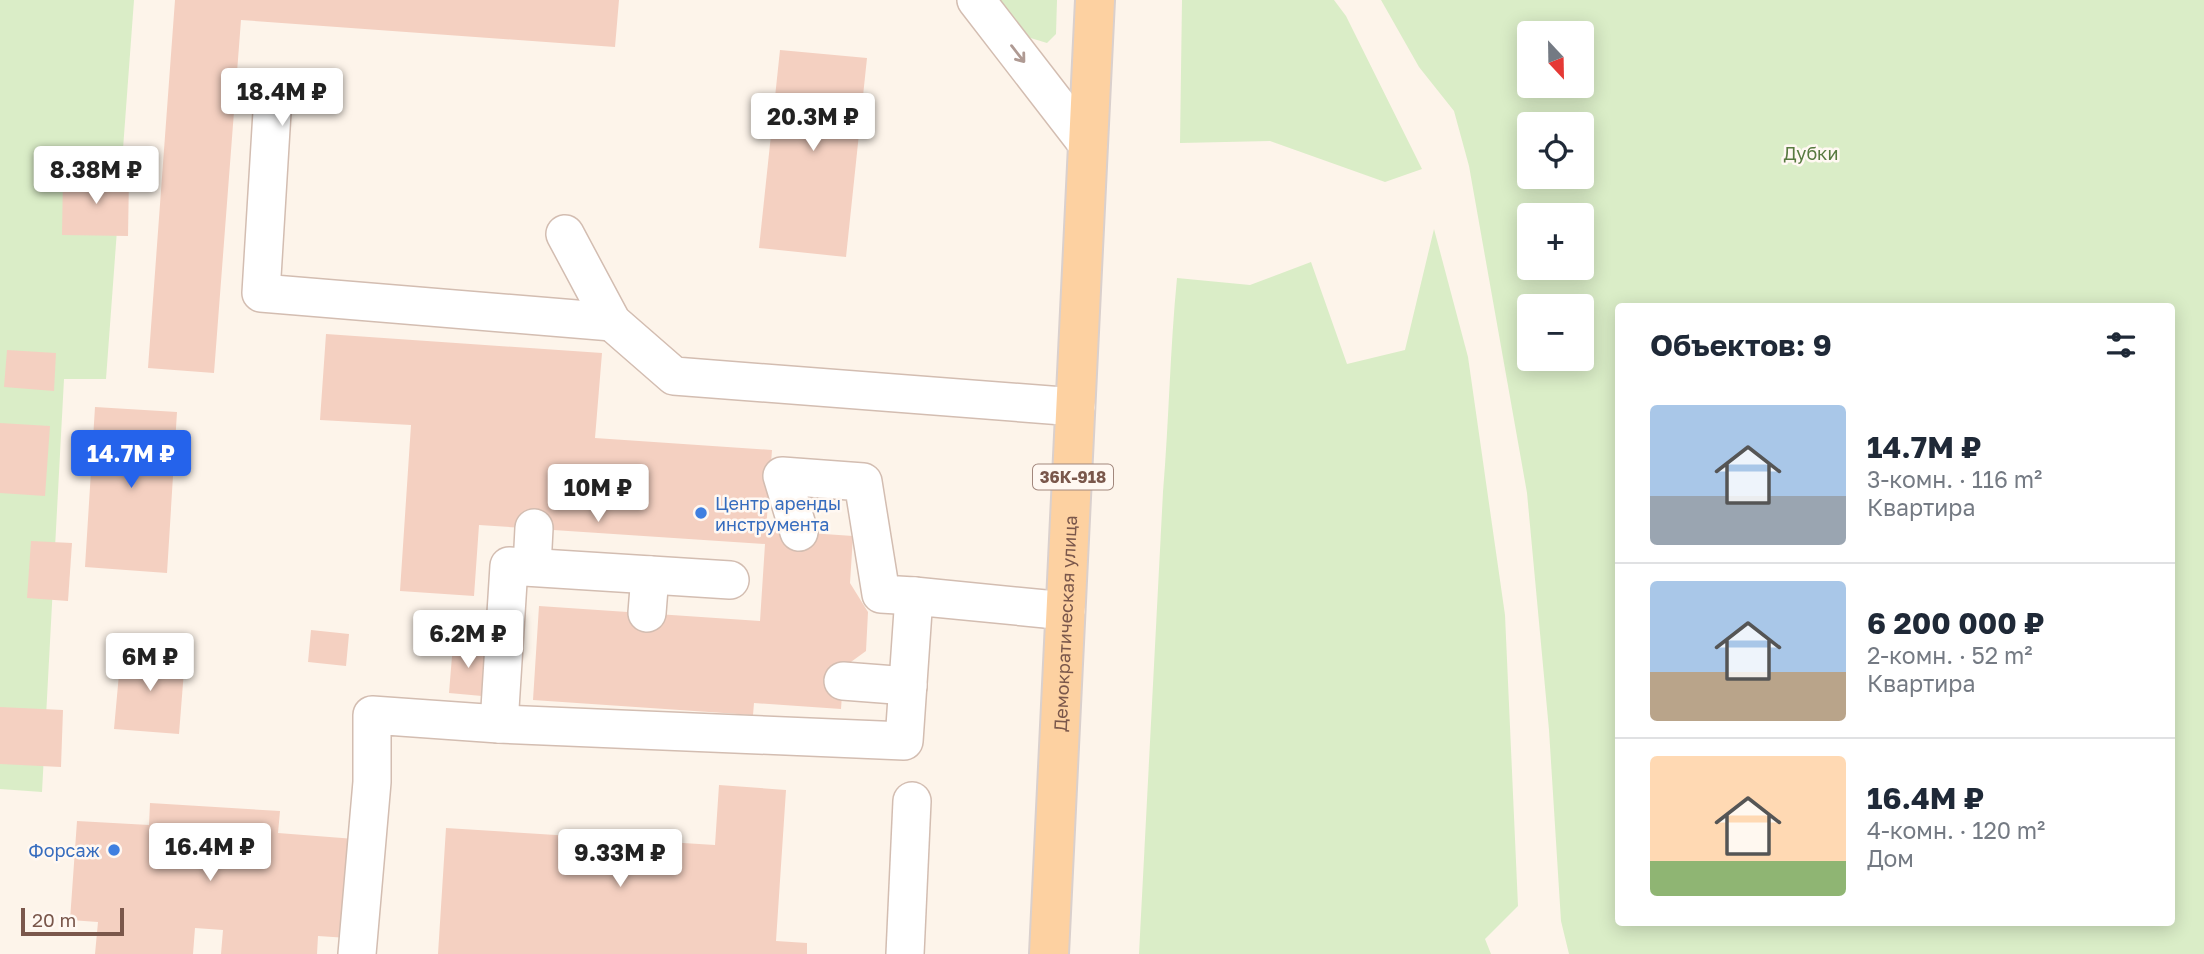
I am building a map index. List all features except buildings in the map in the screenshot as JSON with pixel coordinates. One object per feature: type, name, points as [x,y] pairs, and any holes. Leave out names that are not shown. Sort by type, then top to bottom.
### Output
[{"type":"main road","name":"Демократическая улица","points":[[1049,954],[1095,0]]},
{"type":"lane","points":[[976,0],[1087,145]]},
{"type":"lane","points":[[272,112],[261,293],[612,322]]},
{"type":"lane","points":[[565,234],[612,322],[674,376],[1076,407]]},
{"type":"lane","points":[[799,532],[782,477],[863,482],[881,594],[1066,611]]},
{"type":"lane","points":[[532,567],[534,528]]},
{"type":"lane","points":[[499,724],[509,566],[730,580]]},
{"type":"lane","points":[[648,613],[650,575]]},
{"type":"lane","points":[[357,954],[372,782],[372,715],[499,724],[904,741],[914,596]]},
{"type":"lane","points":[[843,681],[908,686]]},
{"type":"lane","points":[[905,954],[912,801]]},
{"type":"green space","points":[[0,0],[134,0],[106,379],[64,379],[42,792],[0,789]]},
{"type":"green space","points":[[998,0],[1057,0],[1056,34],[1047,43],[1024,36]]},
{"type":"green space","points":[[1182,0],[1334,0],[1346,16],[1422,169],[1385,182],[1270,141],[1180,143]]},
{"type":"green space","name":"Дубки","points":[[1381,0],[2204,0],[2204,954],[1569,954],[1561,921],[1549,730],[1527,493],[1469,166],[1454,111],[1419,67]]},
{"type":"green space","points":[[1434,229],[1468,357],[1505,615],[1518,906],[1485,939],[1491,954],[1139,954],[1177,278],[1250,285],[1311,262],[1347,364],[1405,350]]},
{"type":"place","name":"Центр аренды инструмента","points":[[701,513]]},
{"type":"place","name":"Форсаж","points":[[114,850]]}]
